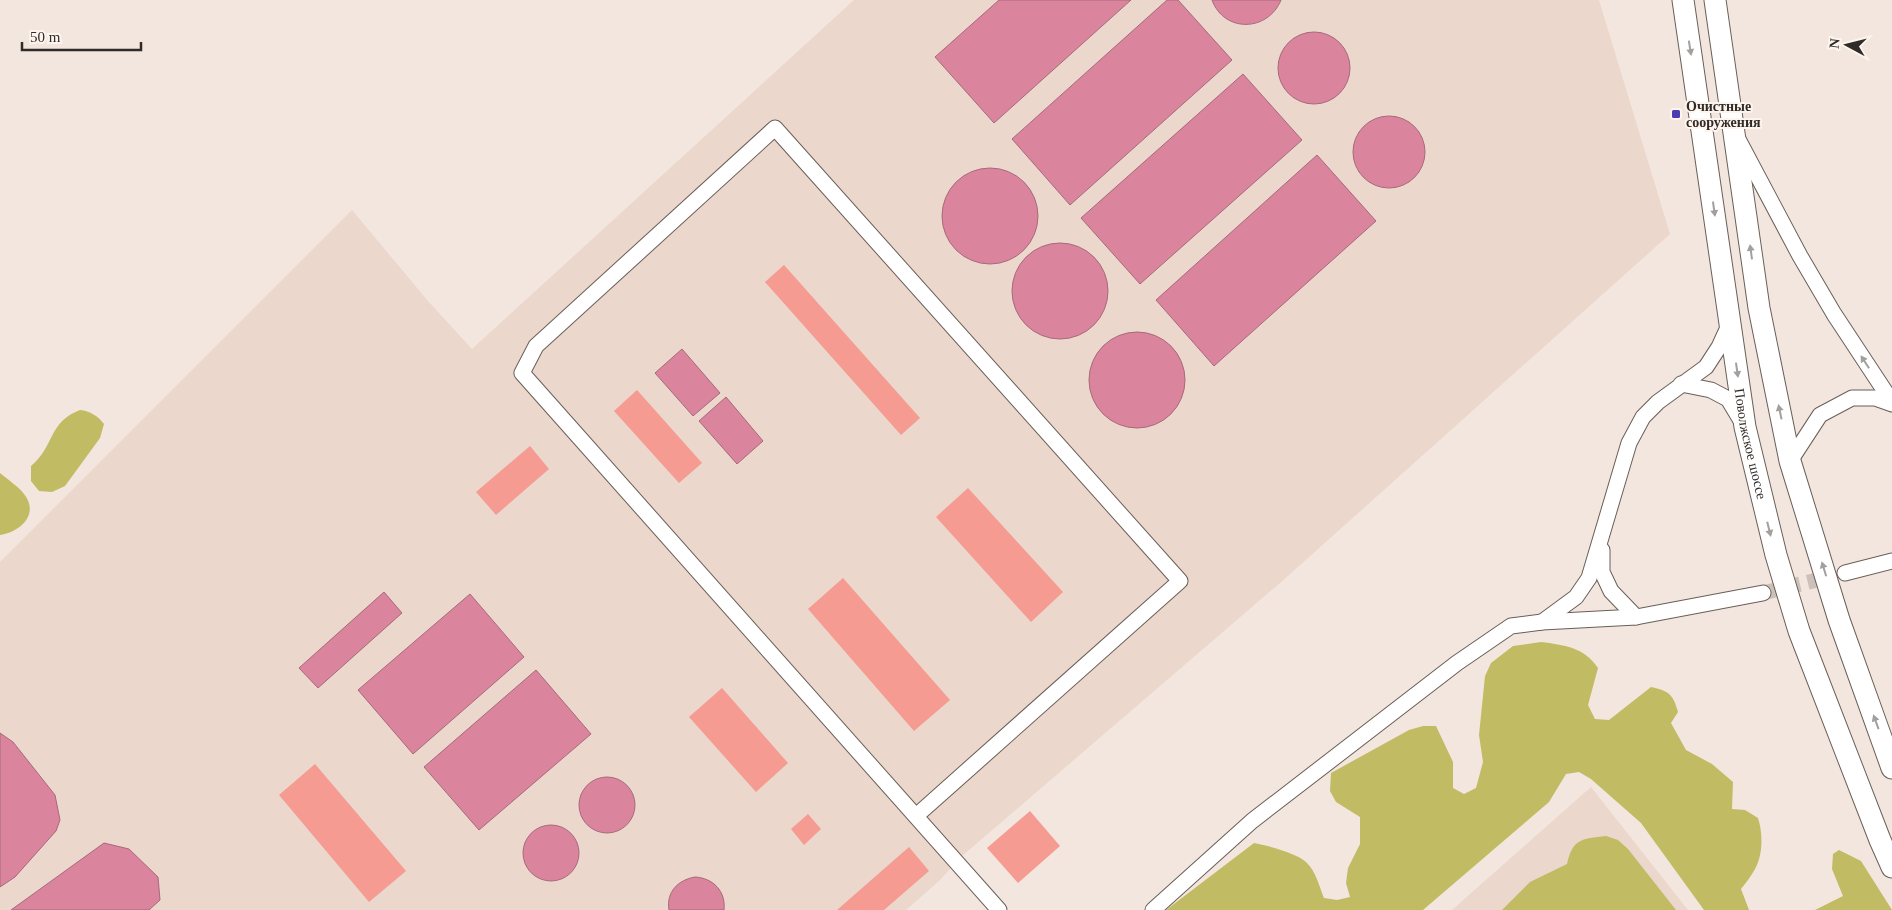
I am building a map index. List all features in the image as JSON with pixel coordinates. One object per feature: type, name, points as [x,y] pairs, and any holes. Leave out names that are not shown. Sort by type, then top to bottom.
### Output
[{"type":"street","name":"Поволжское шоссе","points":[[1683,0],[1745,427],[1776,555],[1799,631],[1892,867]]},
{"type":"street","points":[[1715,0],[1759,308],[1790,461],[1839,620],[1892,768]]},
{"type":"street","points":[[916,816],[1180,581],[775,128],[536,346],[522,373],[998,910]]},
{"type":"street","points":[[1733,129],[1805,265],[1834,314],[1892,403]]},
{"type":"street","points":[[1542,622],[1576,597],[1588,578],[1629,442],[1642,417],[1681,384],[1706,367],[1719,347],[1730,322]]},
{"type":"street","points":[[1681,384],[1711,390],[1728,399],[1745,427]]},
{"type":"street","points":[[1790,461],[1820,416],[1852,398],[1876,398],[1892,403]]},
{"type":"street","points":[[1602,536],[1602,572],[1611,591],[1636,617]]},
{"type":"street","points":[[1845,573],[1892,561]]},
{"type":"street","points":[[1153,910],[1252,821],[1457,663],[1511,626],[1542,622],[1636,617],[1763,593]]},
{"type":"shaded area","points":[[854,0],[1599,0],[1670,234],[1280,583],[962,856],[939,881],[906,910],[0,910],[0,562],[352,210],[428,301],[472,349]]},
{"type":"shaded area","points":[[999,0],[1131,0],[994,123],[935,57]]},
{"type":"shaded area","points":[[1167,0],[1178,0],[1232,60],[1070,205],[1012,139]]},
{"type":"shaded area","points":[[1212,0],[1281,0],[1275,11],[1266,18],[1257,23],[1246,24],[1236,23],[1226,18],[1218,11]]},
{"type":"shaded area","points":[[1314,32],[1334,38],[1344,48],[1350,68],[1344,88],[1334,98],[1314,104],[1294,98],[1284,88],[1278,68],[1284,48],[1294,38]]},
{"type":"shaded area","points":[[1243,74],[1302,140],[1140,284],[1081,218]]},
{"type":"shaded area","points":[[1389,116],[1403,119],[1415,126],[1422,138],[1425,152],[1422,166],[1415,178],[1403,185],[1389,188],[1375,185],[1363,178],[1356,166],[1353,152],[1356,138],[1363,126],[1375,119]]},
{"type":"shaded area","points":[[1317,155],[1376,221],[1214,366],[1156,300]]},
{"type":"shaded area","points":[[990,168],[1008,172],[1024,182],[1034,198],[1038,216],[1034,234],[1024,250],[1008,260],[990,264],[972,260],[956,250],[946,234],[942,216],[946,198],[956,182],[972,172]]},
{"type":"shaded area","points":[[1060,243],[1078,247],[1094,257],[1104,273],[1108,291],[1104,309],[1094,325],[1078,335],[1060,339],[1042,335],[1026,325],[1016,309],[1012,291],[1016,273],[1026,257],[1042,247]]},
{"type":"shaded area","points":[[1137,332],[1155,336],[1171,346],[1181,362],[1185,380],[1181,398],[1171,414],[1155,424],[1137,428],[1119,424],[1103,414],[1093,398],[1089,380],[1093,362],[1103,346],[1119,336]]},
{"type":"shaded area","points":[[682,349],[720,393],[693,416],[655,373]]},
{"type":"shaded area","points":[[726,397],[763,441],[737,464],[699,421]]},
{"type":"shaded area","points":[[80,410],[94,414],[104,424],[100,438],[65,486],[52,492],[39,491],[31,481],[31,466],[44,451],[62,421]]},
{"type":"shaded area","points":[[0,473],[22,491],[30,508],[26,521],[21,526],[0,535]]},
{"type":"shaded area","points":[[384,592],[402,613],[318,688],[299,668]]},
{"type":"shaded area","points":[[470,594],[524,657],[413,754],[358,690]]},
{"type":"shaded area","points":[[1541,642],[1580,651],[1598,668],[1588,705],[1595,719],[1609,720],[1651,687],[1662,690],[1672,697],[1678,712],[1671,723],[1686,750],[1712,764],[1733,782],[1732,809],[1745,810],[1758,818],[1761,830],[1760,857],[1755,869],[1741,889],[1749,910],[1704,910],[1641,823],[1591,779],[1579,772],[1566,774],[1549,802],[1423,910],[1166,910],[1254,843],[1289,853],[1306,862],[1315,874],[1324,898],[1337,900],[1350,897],[1346,883],[1348,868],[1360,844],[1360,817],[1336,802],[1330,791],[1331,773],[1409,730],[1423,726],[1436,726],[1453,762],[1453,788],[1464,794],[1476,788],[1483,762],[1479,735],[1485,676],[1491,663],[1513,646]]},
{"type":"shaded area","points":[[536,670],[591,734],[479,830],[424,767]]},
{"type":"shaded area","points":[[0,733],[13,742],[55,795],[60,820],[56,831],[15,877],[0,887]]},
{"type":"shaded area","points":[[607,777],[618,779],[627,785],[633,794],[635,805],[633,816],[627,825],[618,831],[607,833],[596,831],[587,825],[581,816],[579,805],[581,794],[587,785],[596,779]]},
{"type":"shaded area","points":[[1591,787],[1688,910],[1452,910]]},
{"type":"shaded area","points":[[551,825],[562,827],[571,833],[577,842],[579,853],[577,864],[571,873],[562,879],[551,881],[540,879],[531,873],[525,864],[523,853],[525,842],[531,833],[540,827]]},
{"type":"shaded area","points":[[1606,836],[1618,840],[1628,849],[1676,910],[1502,910],[1530,882],[1567,864],[1572,849],[1580,841]]},
{"type":"shaded area","points":[[104,843],[129,849],[158,877],[160,900],[149,910],[11,910]]},
{"type":"shaded area","points":[[1839,850],[1861,861],[1892,910],[1815,910],[1843,896],[1832,869],[1833,854]]},
{"type":"shaded area","points":[[695,877],[707,880],[717,887],[723,897],[724,910],[669,910],[669,898],[674,888],[683,881]]},
{"type":"building","points":[[784,265],[920,418],[901,435],[765,282]]},
{"type":"building","points":[[637,390],[702,463],[679,483],[614,411]]},
{"type":"building","points":[[530,446],[549,469],[496,515],[476,492]]},
{"type":"building","points":[[968,488],[1063,592],[1031,622],[936,517]]},
{"type":"building","points":[[843,578],[950,700],[914,731],[808,609]]},
{"type":"building","points":[[722,688],[788,763],[756,792],[689,717]]},
{"type":"building","points":[[315,764],[406,871],[369,902],[279,795]]},
{"type":"building","points":[[1030,811],[1060,846],[1018,883],[987,848]]},
{"type":"building","points":[[808,814],[821,829],[804,845],[791,829]]},
{"type":"building","points":[[909,847],[929,871],[884,910],[837,910]]},
{"type":"tunnel","points":[[1763,593],[1834,576]]},
{"type":"place","name":"Очистные сооружения","points":[[1676,114]]}]
